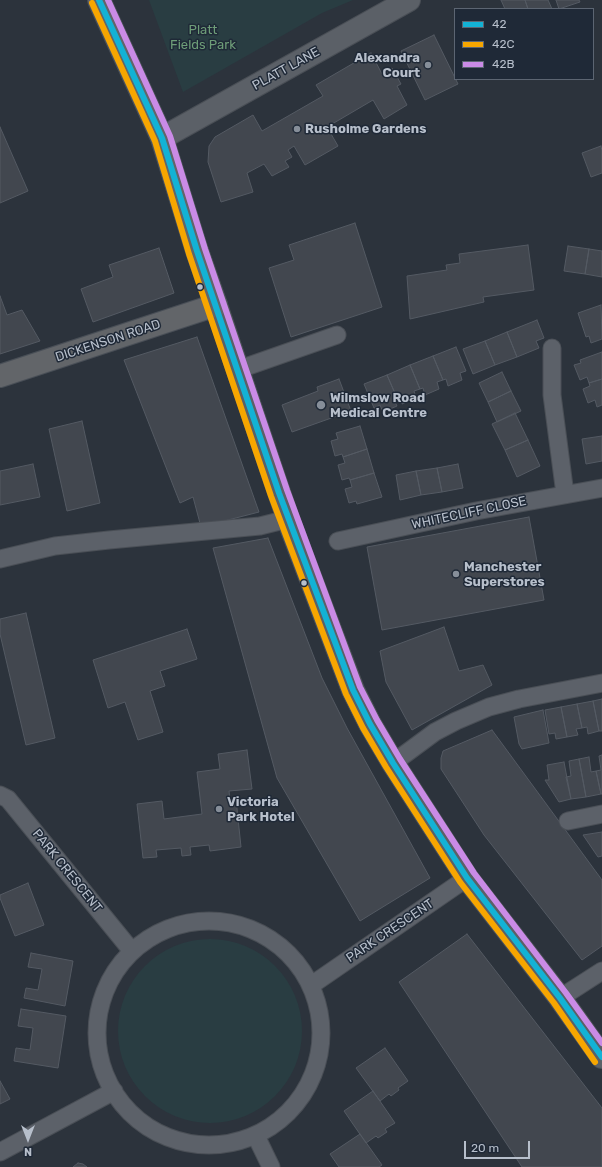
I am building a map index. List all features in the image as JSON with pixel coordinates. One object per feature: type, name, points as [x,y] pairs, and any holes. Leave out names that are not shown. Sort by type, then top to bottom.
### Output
[{"type":"highway","points":[[99,0],[162,138],[197,251],[216,305]]},
{"type":"highway","name":"DICKENSON ROAD","points":[[0,376],[216,305]]},
{"type":"main road","name":"PLATT LANE","points":[[162,138],[409,0]]},
{"type":"main road","points":[[216,305],[288,519],[353,690],[370,724],[393,763],[467,878],[560,998],[602,1057]]},
{"type":"street","points":[[237,370],[337,335]]},
{"type":"street","points":[[552,348],[552,395],[565,494]]},
{"type":"street","name":"WHITECLIFF CLOSE","points":[[338,540],[476,510],[602,488]]},
{"type":"street","points":[[0,559],[56,546],[260,526],[288,519]]},
{"type":"street","points":[[393,763],[435,732],[489,707],[602,683]]},
{"type":"street","name":"PARK CRESCENT","points":[[0,795],[8,799],[131,950]]},
{"type":"street","points":[[568,821],[602,814]]},
{"type":"street","name":"PARK CRESCENT","points":[[313,984],[467,878]]},
{"type":"street","points":[[206,919],[231,922],[255,931],[276,944],[293,959],[313,984],[320,1029],[318,1061],[305,1091],[284,1114],[256,1136],[231,1145],[204,1147],[180,1142],[156,1132],[131,1113],[114,1091],[99,1047],[99,1017],[115,970],[131,950],[145,938],[159,931],[184,922],[206,919]]},
{"type":"street","points":[[560,998],[602,971]]},
{"type":"street","points":[[0,1152],[114,1091]]},
{"type":"street","points":[[256,1136],[271,1167]]},
{"type":"green space","name":"Platt Fields Park","points":[[149,0],[353,0],[322,13],[183,92]]},
{"type":"green space","points":[[201,939],[219,939],[245,946],[261,955],[275,966],[286,980],[295,996],[302,1022],[302,1040],[295,1066],[286,1082],[275,1096],[253,1112],[237,1119],[219,1123],[201,1123],[183,1119],[167,1112],[152,1102],[139,1089],[129,1074],[122,1058],[118,1040],[118,1022],[122,1004],[129,988],[139,973],[152,960],[167,950],[183,943]]},
{"type":"building","points":[[501,0],[525,0],[528,8],[505,8]]},
{"type":"building","points":[[525,0],[548,0],[552,8],[528,8]]},
{"type":"building","points":[[556,0],[579,0],[580,2],[562,8],[559,8]]},
{"type":"building","name":"Alexandra Court","points":[[434,35],[454,76],[454,80],[456,80],[458,84],[425,100],[401,51]]},
{"type":"building","name":"Rusholme Gardens","points":[[371,53],[382,74],[392,68],[401,84],[397,86],[407,105],[384,119],[373,100],[327,127],[338,146],[305,165],[294,146],[288,150],[292,157],[285,161],[289,167],[272,176],[264,164],[247,173],[253,192],[221,202],[208,162],[209,146],[215,137],[253,115],[262,131],[323,96],[316,85]]},
{"type":"building","points":[[0,127],[28,191],[0,203]]},
{"type":"building","points":[[601,146],[602,173],[591,177],[582,153]]},
{"type":"building","points":[[355,223],[382,307],[291,337],[269,268],[294,260],[289,245]]},
{"type":"building","points":[[528,245],[534,290],[483,297],[484,302],[410,319],[407,276],[447,270],[446,265],[460,263],[459,254]]},
{"type":"building","points":[[568,246],[589,249],[585,274],[564,271]]},
{"type":"building","points":[[159,248],[174,293],[93,322],[81,289],[113,277],[109,265]]},
{"type":"building","points":[[589,249],[602,251],[602,277],[585,274]]},
{"type":"building","points":[[0,296],[7,315],[22,310],[40,341],[0,354]]},
{"type":"building","points":[[601,305],[602,339],[591,343],[589,336],[586,337],[578,313]]},
{"type":"building","points":[[537,320],[544,338],[536,341],[539,348],[517,357],[507,332]]},
{"type":"building","points":[[507,332],[517,357],[495,365],[485,341]]},
{"type":"building","points":[[197,337],[259,512],[201,527],[193,497],[180,503],[124,360]]},
{"type":"building","points":[[485,341],[495,365],[473,374],[463,349]]},
{"type":"building","points":[[456,347],[466,371],[460,373],[462,380],[448,386],[446,379],[443,380],[433,356]]},
{"type":"building","points":[[602,352],[602,379],[589,383],[587,377],[580,380],[574,365],[581,363],[580,360]]},
{"type":"building","points":[[433,356],[443,380],[437,382],[439,389],[425,395],[423,388],[420,389],[410,365]]},
{"type":"building","points":[[410,365],[420,389],[414,391],[416,398],[402,404],[399,397],[397,398],[387,375]]},
{"type":"building","points":[[502,372],[511,391],[488,402],[479,383]]},
{"type":"building","points":[[387,375],[397,398],[394,400],[397,406],[383,412],[380,405],[374,408],[364,384]]},
{"type":"building","points":[[339,379],[351,411],[292,432],[282,405],[318,391],[317,387]]},
{"type":"building","points":[[602,379],[602,405],[597,407],[595,400],[588,403],[583,389],[590,386],[589,383]]},
{"type":"building","points":[[511,391],[521,411],[497,422],[488,402]]},
{"type":"building","points":[[515,413],[528,440],[505,450],[492,424]]},
{"type":"building","points":[[82,421],[100,503],[67,511],[49,429]]},
{"type":"building","points":[[360,426],[367,449],[343,457],[342,454],[335,456],[331,441],[338,439],[336,433]]},
{"type":"building","points":[[602,436],[602,461],[586,464],[582,439]]},
{"type":"building","points":[[528,440],[540,466],[517,477],[505,450]]},
{"type":"building","points":[[367,449],[374,473],[350,480],[349,478],[342,480],[338,465],[345,463],[343,457]]},
{"type":"building","points":[[33,464],[40,497],[0,505],[0,471]]},
{"type":"building","points":[[458,464],[463,488],[442,492],[437,468]]},
{"type":"building","points":[[437,468],[442,492],[421,495],[416,471]]},
{"type":"building","points":[[416,471],[421,495],[400,500],[396,475]]},
{"type":"building","points":[[374,473],[382,497],[357,504],[356,501],[349,503],[345,489],[352,487],[350,480]]},
{"type":"building","name":"Manchester Superstores","points":[[529,517],[544,600],[382,630],[367,547]]},
{"type":"building","points":[[268,538],[322,678],[347,728],[430,878],[360,921],[277,778],[213,548]]},
{"type":"building","points":[[26,613],[55,738],[26,745],[0,634],[0,619]]},
{"type":"building","points":[[444,627],[459,671],[483,665],[492,685],[412,730],[386,682],[380,651]]},
{"type":"building","points":[[187,629],[197,659],[160,671],[165,686],[150,691],[163,732],[138,740],[125,702],[108,708],[93,660]]},
{"type":"building","points":[[602,699],[602,731],[599,731],[593,701]]},
{"type":"building","points":[[593,701],[599,731],[588,734],[587,727],[582,728],[577,704]]},
{"type":"building","points":[[577,704],[582,728],[576,729],[578,735],[567,737],[561,707]]},
{"type":"building","points":[[561,707],[567,737],[556,739],[555,733],[549,734],[545,710]]},
{"type":"building","points":[[543,710],[549,743],[522,749],[519,744],[514,717]]},
{"type":"building","points":[[492,730],[602,880],[602,946],[582,960],[484,835],[441,769],[441,758],[443,751]]},
{"type":"building","name":"Victoria Park Hotel","points":[[247,750],[252,789],[229,791],[230,800],[236,799],[241,847],[210,851],[209,845],[190,847],[191,855],[182,856],[181,848],[156,850],[157,857],[143,858],[137,804],[162,801],[164,819],[202,814],[197,772],[220,769],[218,754]]},
{"type":"building","points":[[602,755],[601,794],[596,771],[601,770],[599,756]]},
{"type":"building","points":[[589,757],[591,772],[596,771],[601,794],[586,797],[579,759]]},
{"type":"building","points":[[579,759],[586,797],[571,799],[566,777],[571,776],[569,761]]},
{"type":"building","points":[[564,762],[571,799],[559,802],[545,780],[549,780],[547,765]]},
{"type":"building","points":[[602,832],[602,856],[598,857],[583,835]]},
{"type":"building","points":[[28,883],[44,925],[15,936],[0,895]]},
{"type":"building","points":[[467,934],[602,1108],[602,1167],[522,1167],[399,982]]},
{"type":"building","points":[[31,953],[73,961],[65,1006],[24,998],[26,988],[38,990],[42,969],[28,967]]},
{"type":"building","points":[[21,1009],[66,1016],[58,1068],[14,1061],[16,1048],[30,1050],[33,1028],[18,1026]]},
{"type":"building","points":[[385,1048],[408,1081],[398,1088],[399,1090],[391,1096],[389,1094],[380,1101],[356,1068]]},
{"type":"building","points":[[0,1081],[10,1099],[0,1104]]},
{"type":"building","points":[[373,1091],[395,1123],[385,1129],[387,1132],[378,1138],[376,1136],[366,1143],[344,1111]]},
{"type":"building","points":[[360,1134],[382,1165],[379,1167],[339,1167],[330,1154]]},
{"type":"building","points":[[78,1163],[83,1164],[87,1167],[73,1167]]},
{"type":"transit line","name":"42","points":[[99,0],[162,138],[197,251],[279,493],[353,690],[370,724],[393,763],[467,878],[560,998],[602,1057]]},
{"type":"transit line","name":"42B","points":[[108,0],[170,136],[205,249],[287,490],[360,687],[400,759],[474,873],[566,993],[602,1043]]},
{"type":"transit line","name":"42C","points":[[92,3],[155,141],[189,254],[271,496],[346,694],[363,728],[386,767],[460,882],[554,1003],[595,1062]]},
{"type":"place","name":"Alexandra Court","points":[[428,65]]},
{"type":"place","name":"Rusholme Gardens","points":[[297,129]]},
{"type":"place","name":"Wilmslow Road Medical Centre","points":[[321,405]]},
{"type":"place","name":"Manchester Superstores","points":[[456,574]]},
{"type":"place","name":"Victoria Park Hotel","points":[[219,809]]}]
